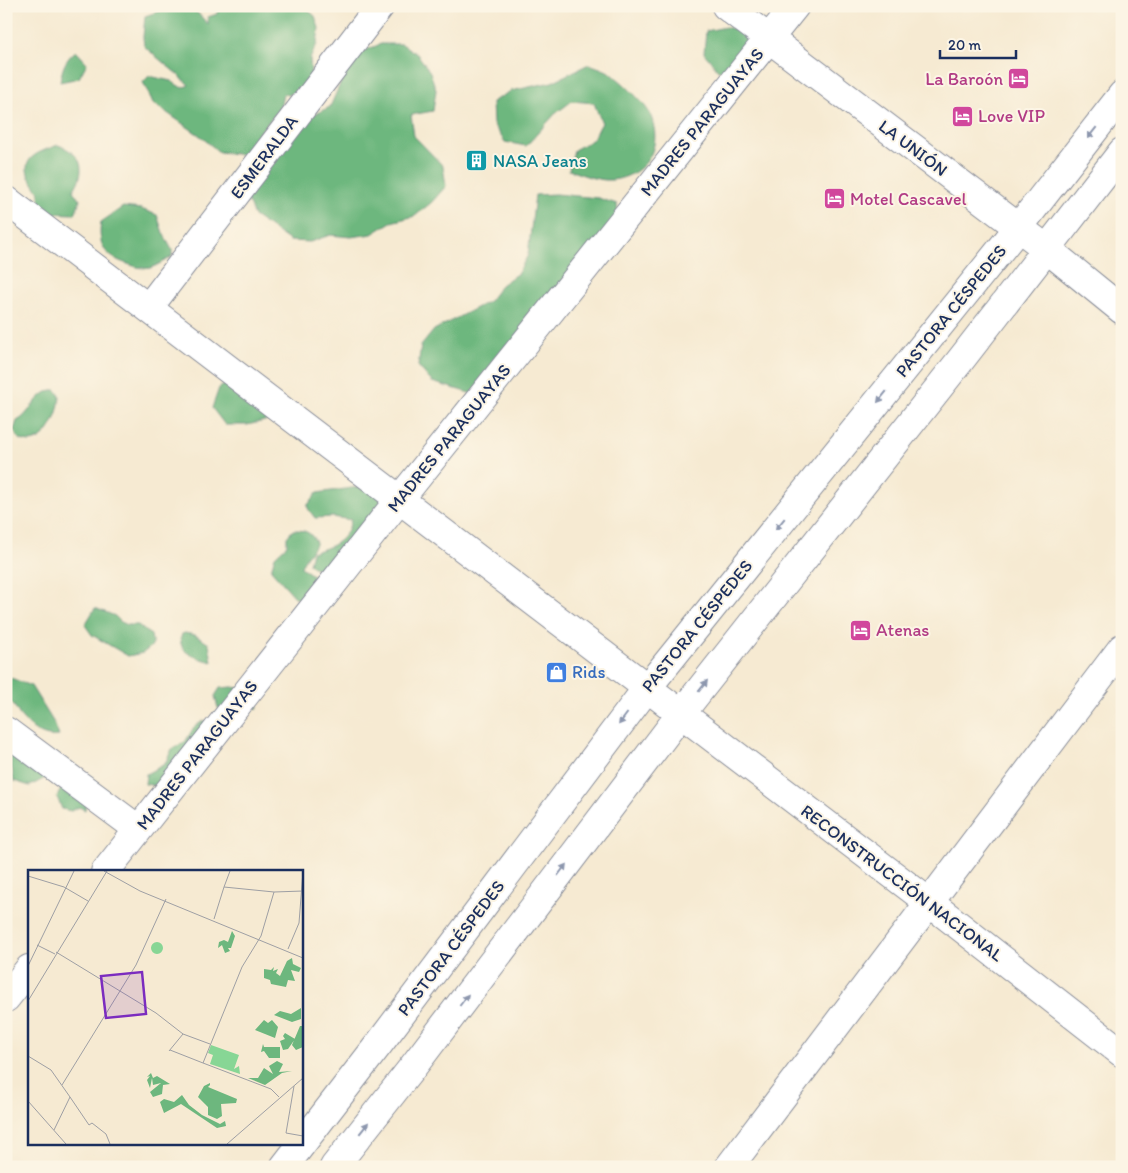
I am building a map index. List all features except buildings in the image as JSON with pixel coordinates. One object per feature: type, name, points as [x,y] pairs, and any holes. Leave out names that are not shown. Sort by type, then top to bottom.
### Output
[{"type":"street","name":"ESMERALDA","points":[[149,307],[380,6]]},
{"type":"street","name":"LA UNIÓN","points":[[726,6],[1047,249],[1122,310]]},
{"type":"street","name":"MADRES PARAGUAYAS","points":[[107,870],[399,500],[794,6]]},
{"type":"street","name":"PASTORA CÉSPEDES","points":[[302,1144],[647,688],[1018,228],[1122,95]]},
{"type":"street","name":"PASTORA CÉSPEDES","points":[[334,1167],[412,1068],[680,714],[964,357],[1122,152]]},
{"type":"street","name":"RECONSTRUCCIÓN NACIONAL","points":[[6,200],[930,903],[1122,1053]]},
{"type":"street","points":[[729,1167],[1122,648]]},
{"type":"street","points":[[6,731],[138,829]]},
{"type":"street","points":[[6,998],[28,970]]},
{"type":"street","points":[[379,1044],[412,1068]]},
{"type":"street","name":"PASTORA CÉSPEDES","points":[[284,1167],[300,1146]]},
{"type":"green space","points":[[165,6],[191,6],[208,24],[208,17],[217,14],[218,6],[303,6],[315,16],[319,28],[317,44],[310,59],[311,74],[308,84],[289,95],[283,94],[280,109],[259,133],[247,155],[219,152],[199,135],[153,103],[143,82],[149,76],[171,81],[182,88],[189,85],[144,46],[145,16],[160,11]]},
{"type":"green space","points":[[726,27],[746,32],[765,42],[739,70],[718,70],[704,53],[706,31]]},
{"type":"green space","points":[[381,44],[402,44],[418,55],[430,72],[436,90],[433,111],[411,115],[414,136],[443,166],[446,186],[432,202],[415,216],[391,222],[372,234],[351,237],[330,235],[310,242],[290,241],[254,216],[246,196],[294,124],[330,107],[348,66],[363,51]]},
{"type":"green space","points":[[76,51],[87,63],[79,78],[60,82],[69,57]]},
{"type":"green space","points":[[589,64],[607,71],[624,84],[647,109],[654,125],[654,146],[645,163],[638,170],[618,179],[599,179],[569,170],[574,150],[592,140],[602,123],[594,103],[572,101],[555,114],[526,146],[505,142],[493,124],[492,102],[511,91],[552,82]]},
{"type":"green space","points":[[58,145],[73,153],[80,164],[80,176],[73,191],[80,200],[75,214],[44,213],[41,208],[40,196],[27,170],[30,159],[34,155]]},
{"type":"green space","points":[[556,194],[598,198],[617,204],[619,225],[483,397],[432,382],[418,366],[421,346],[434,330],[489,301],[501,285],[518,273],[528,255],[535,195]]},
{"type":"green space","points":[[123,207],[141,209],[157,215],[163,233],[172,250],[172,257],[153,267],[146,268],[123,262],[105,251],[101,239],[101,222]]},
{"type":"green space","points":[[236,379],[266,399],[269,420],[247,425],[225,425],[212,408],[219,388]]},
{"type":"green space","points":[[51,390],[56,390],[60,396],[58,410],[48,431],[37,440],[30,442],[19,439],[14,430],[17,421],[25,415],[40,397]]},
{"type":"green space","points":[[373,485],[389,502],[328,570],[315,568],[309,564],[312,552],[332,546],[342,538],[351,520],[333,517],[315,518],[307,506],[317,493]]},
{"type":"green space","points":[[293,530],[306,532],[316,542],[301,567],[318,579],[321,589],[307,601],[296,598],[271,570],[275,556],[287,545],[287,537]]},
{"type":"green space","points":[[95,608],[115,616],[121,622],[128,625],[138,625],[151,635],[153,645],[143,653],[128,656],[92,635],[85,625]]},
{"type":"green space","points":[[182,634],[195,635],[209,644],[212,662],[193,656],[185,651],[181,641]]},
{"type":"green space","points":[[6,676],[31,686],[54,723],[59,736],[42,734],[23,719],[14,705],[6,699]]},
{"type":"green space","points":[[232,687],[252,695],[258,708],[218,708],[215,696],[220,688]]},
{"type":"green space","points":[[202,721],[217,723],[174,789],[145,784],[146,774],[165,764],[172,749],[185,742],[194,727]]},
{"type":"green space","points":[[9,751],[41,753],[51,775],[30,786],[14,781]]},
{"type":"green space","points":[[62,787],[86,804],[85,810],[79,807],[71,811],[62,809],[57,797]]},
{"type":"place","name":"La Baroón","points":[[1019,79]]},
{"type":"place","name":"Love VIP","points":[[962,116]]},
{"type":"place","name":"NASA Jeans","points":[[477,161]]},
{"type":"place","name":"Motel Cascavel","points":[[834,199]]},
{"type":"place","name":"Atenas","points":[[860,630]]},
{"type":"place","name":"Rids","points":[[556,672]]}]
